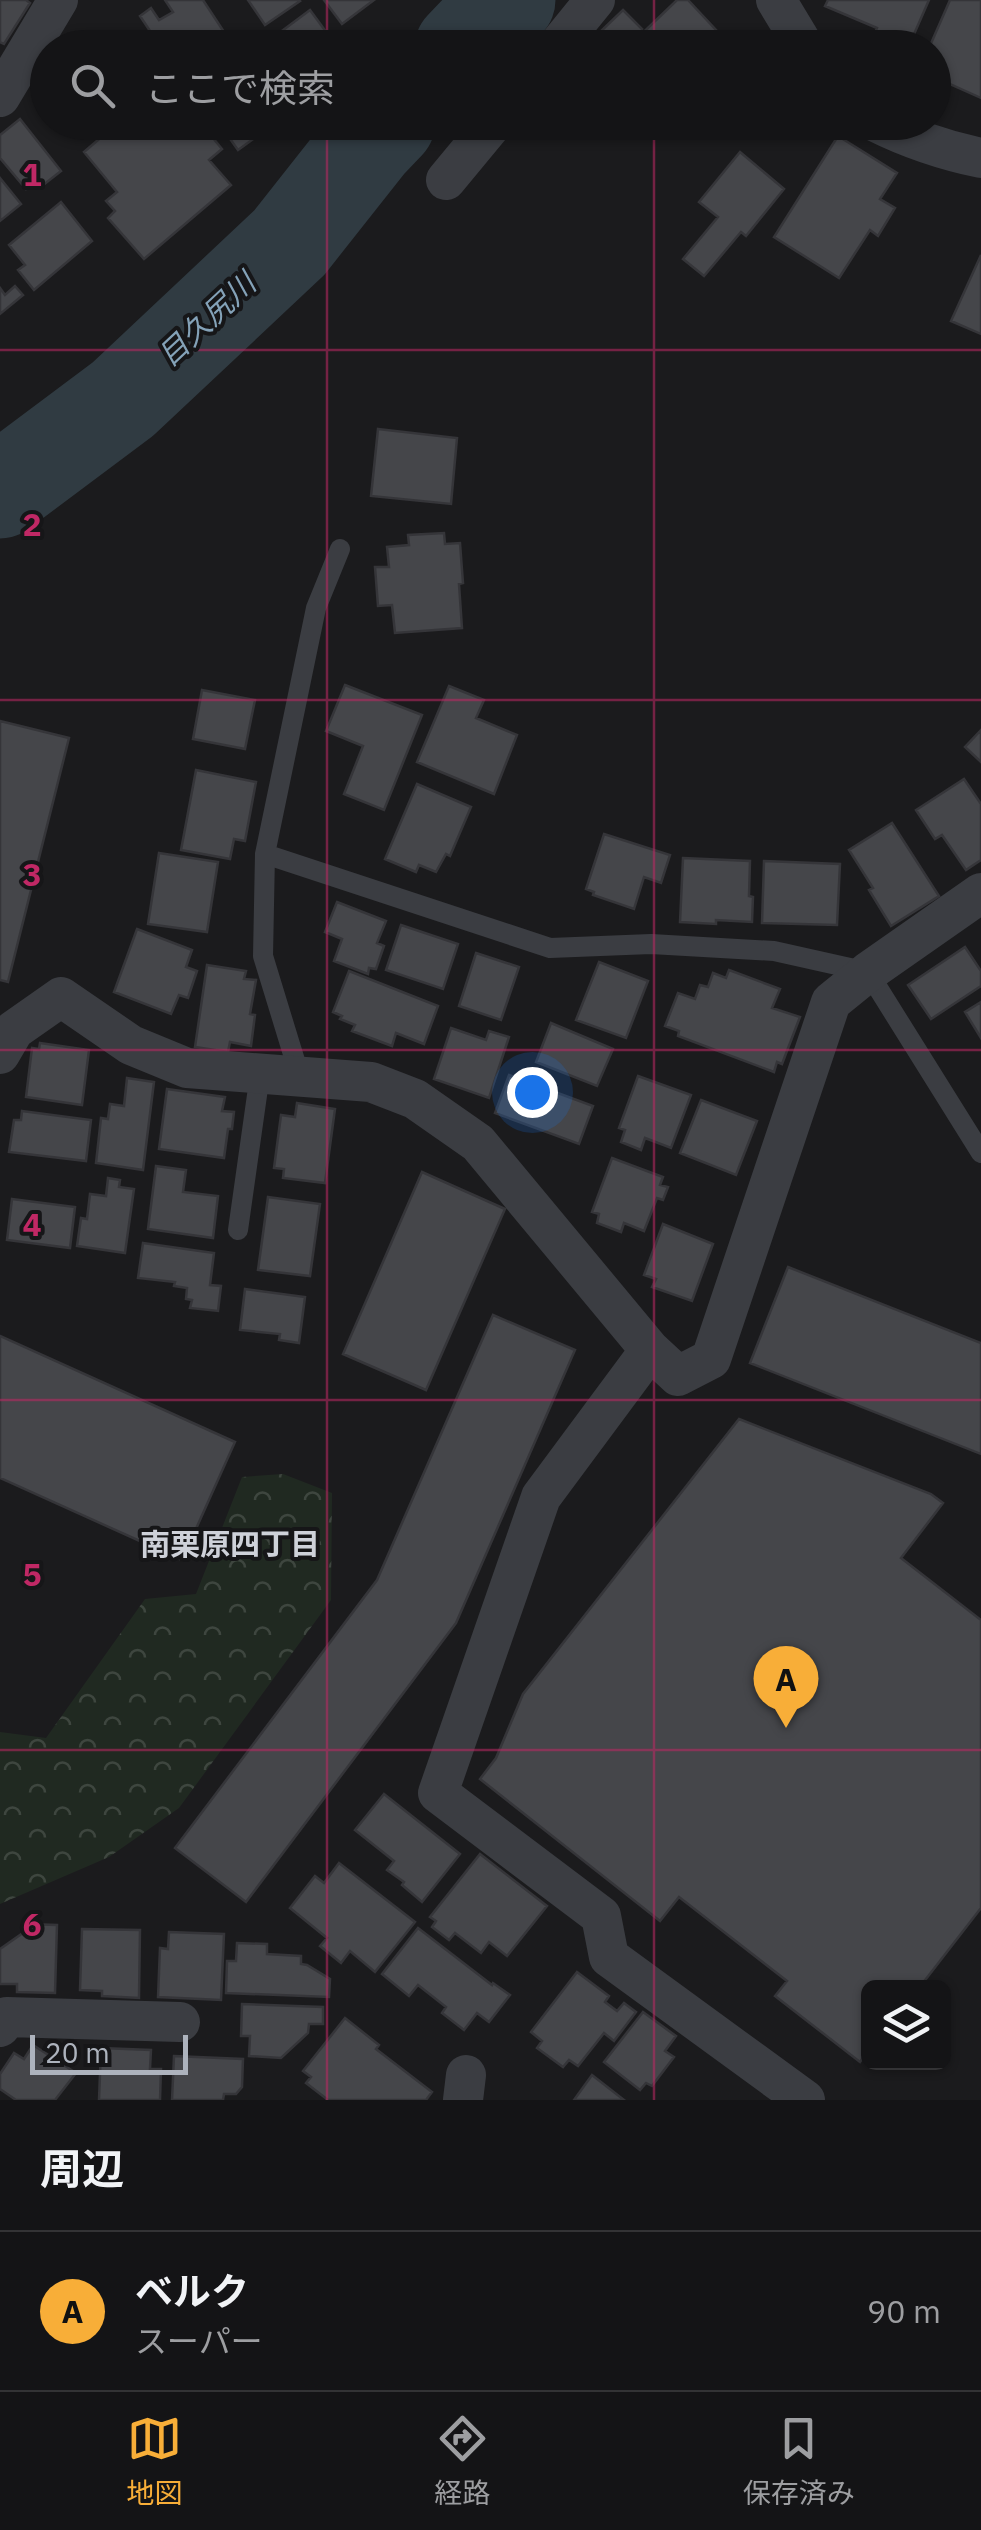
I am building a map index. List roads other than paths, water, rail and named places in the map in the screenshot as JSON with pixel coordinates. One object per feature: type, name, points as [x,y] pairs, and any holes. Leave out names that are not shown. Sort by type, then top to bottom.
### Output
[{"type":"street","points":[[40,30],[58,0]]},
{"type":"street","points":[[571,30],[596,0]]},
{"type":"street","points":[[776,0],[794,30]]},
{"type":"street","points":[[0,97],[30,47]]},
{"type":"street","points":[[446,180],[479,140]]},
{"type":"street","points":[[914,140],[981,158]]},
{"type":"street","points":[[0,1054],[14,1030],[61,997],[130,1045],[186,1068],[372,1082],[414,1099],[478,1143],[650,1350],[678,1376],[711,1358],[830,1002],[981,894]]},
{"type":"street","points":[[650,1350],[541,1497],[438,1792],[600,1916],[609,1957],[806,2100]]},
{"type":"street","points":[[0,2027],[7,2017],[180,2022]]},
{"type":"lane","points":[[300,1077],[263,956],[265,854],[316,608],[340,549]]},
{"type":"lane","points":[[265,854],[550,948],[651,944],[774,951],[868,972],[981,1153]]},
{"type":"lane","points":[[238,1230],[260,1074]]},
{"type":"waterway","name":"目久尻川","points":[[479,30],[508,0]]},
{"type":"waterway","name":"目久尻川","points":[[0,491],[123,399],[289,243],[371,140]]},
{"type":"place","name":"ベルク","points":[[786,1728]]},
{"type":"district","name":"南栗原四丁目","points":[[230,1545]]}]
